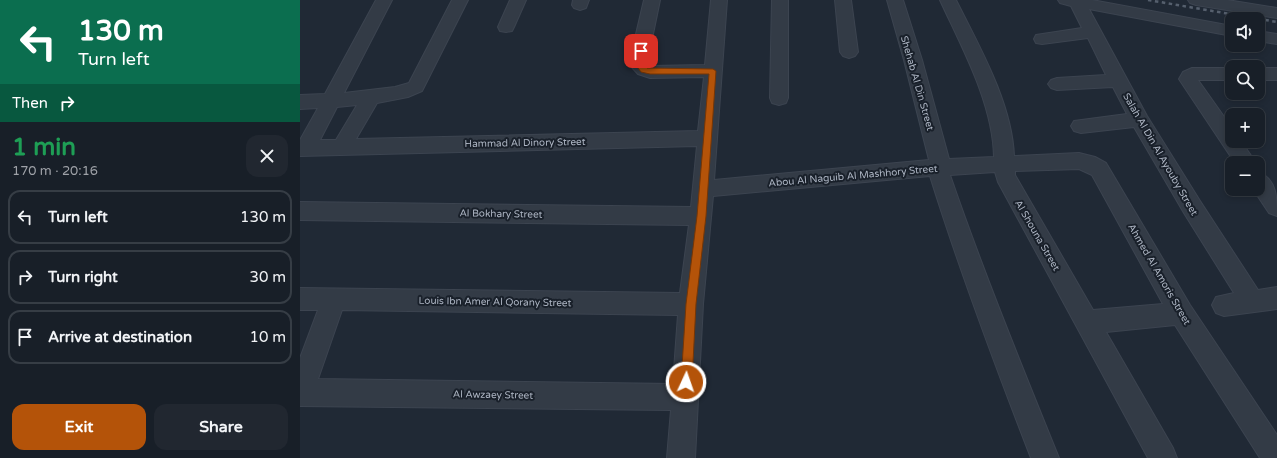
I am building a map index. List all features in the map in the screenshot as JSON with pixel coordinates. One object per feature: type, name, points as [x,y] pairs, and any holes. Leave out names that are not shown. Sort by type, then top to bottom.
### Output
[{"type":"street","points":[[304,147],[331,100],[384,0]]},
{"type":"street","points":[[300,102],[407,92],[416,87],[460,0]]},
{"type":"street","points":[[506,27],[518,0]]},
{"type":"street","points":[[652,0],[638,64],[640,67],[650,72],[713,71]]},
{"type":"street","points":[[681,458],[691,304],[704,189],[719,0]]},
{"type":"street","points":[[779,98],[780,0]]},
{"type":"street","points":[[843,0],[849,52]]},
{"type":"street","name":"Shehab Al Din Street","points":[[895,0],[913,60],[939,167],[960,237],[990,319],[1045,458]]},
{"type":"street","name":"Al Shouna Street","points":[[948,0],[974,54],[997,111],[1004,148],[1005,176],[1163,458]]},
{"type":"street","points":[[1196,0],[1277,13]]},
{"type":"street","points":[[1071,1],[1225,30]]},
{"type":"street","name":"Salah Al Din Al Ayouby Street","points":[[1071,1],[1093,32],[1139,119],[1192,207],[1253,302]]},
{"type":"street","points":[[1042,39],[1093,32]]},
{"type":"street","points":[[1265,37],[1277,39]]},
{"type":"street","points":[[1225,74],[1192,74],[1188,77],[1241,156]]},
{"type":"street","points":[[1265,74],[1277,74]]},
{"type":"street","points":[[1058,84],[1118,80]]},
{"type":"street","points":[[342,146],[372,96]]},
{"type":"street","points":[[1081,126],[1139,119]]},
{"type":"street","name":"Hammad Al Dinory Street","points":[[304,147],[707,138]]},
{"type":"street","name":"Ahmed Al Amoris Street","points":[[1004,163],[1079,161],[1088,163],[1098,169],[1181,313],[1276,458]]},
{"type":"street","name":"Abou Al Naguib Al Mashhory Street","points":[[704,189],[850,174],[1004,163]]},
{"type":"street","points":[[1265,190],[1277,207]]},
{"type":"street","name":"Al Bokhary Street","points":[[300,211],[701,216]]},
{"type":"street","points":[[1224,305],[1277,298]]},
{"type":"street","name":"Louis Ibn Amer Al Qorany Street","points":[[300,299],[691,304]]},
{"type":"street","points":[[300,392],[334,299]]},
{"type":"street","points":[[1088,322],[1181,313]]},
{"type":"street","name":"Al Awzaey Street","points":[[300,392],[686,397]]},
{"type":"railway","points":[[1148,0],[1277,22]]},
{"type":"route","points":[[641,51],[638,64],[644,70],[650,72],[713,71],[701,216],[691,304],[686,382]]}]
